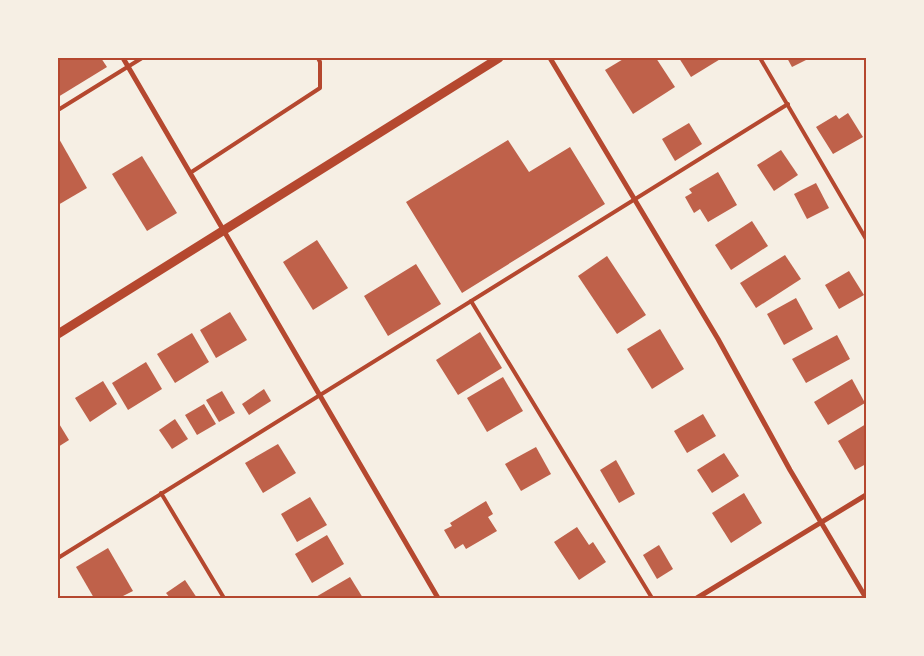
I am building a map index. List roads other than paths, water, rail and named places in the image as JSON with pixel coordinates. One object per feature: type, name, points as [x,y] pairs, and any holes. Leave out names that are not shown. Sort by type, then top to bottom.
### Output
[{"type":"street","points":[[122,58],[438,598]]},
{"type":"street","points":[[58,334],[499,58]]},
{"type":"street","points":[[550,58],[718,339],[790,470],[866,598]]},
{"type":"street","points":[[697,598],[866,495]]},
{"type":"lane","points":[[58,110],[142,58]]},
{"type":"lane","points":[[190,174],[320,88],[320,62],[318,58]]},
{"type":"lane","points":[[760,58],[866,239]]},
{"type":"lane","points":[[58,558],[788,104]]},
{"type":"lane","points":[[471,301],[652,598]]},
{"type":"lane","points":[[161,493],[224,598]]}]
